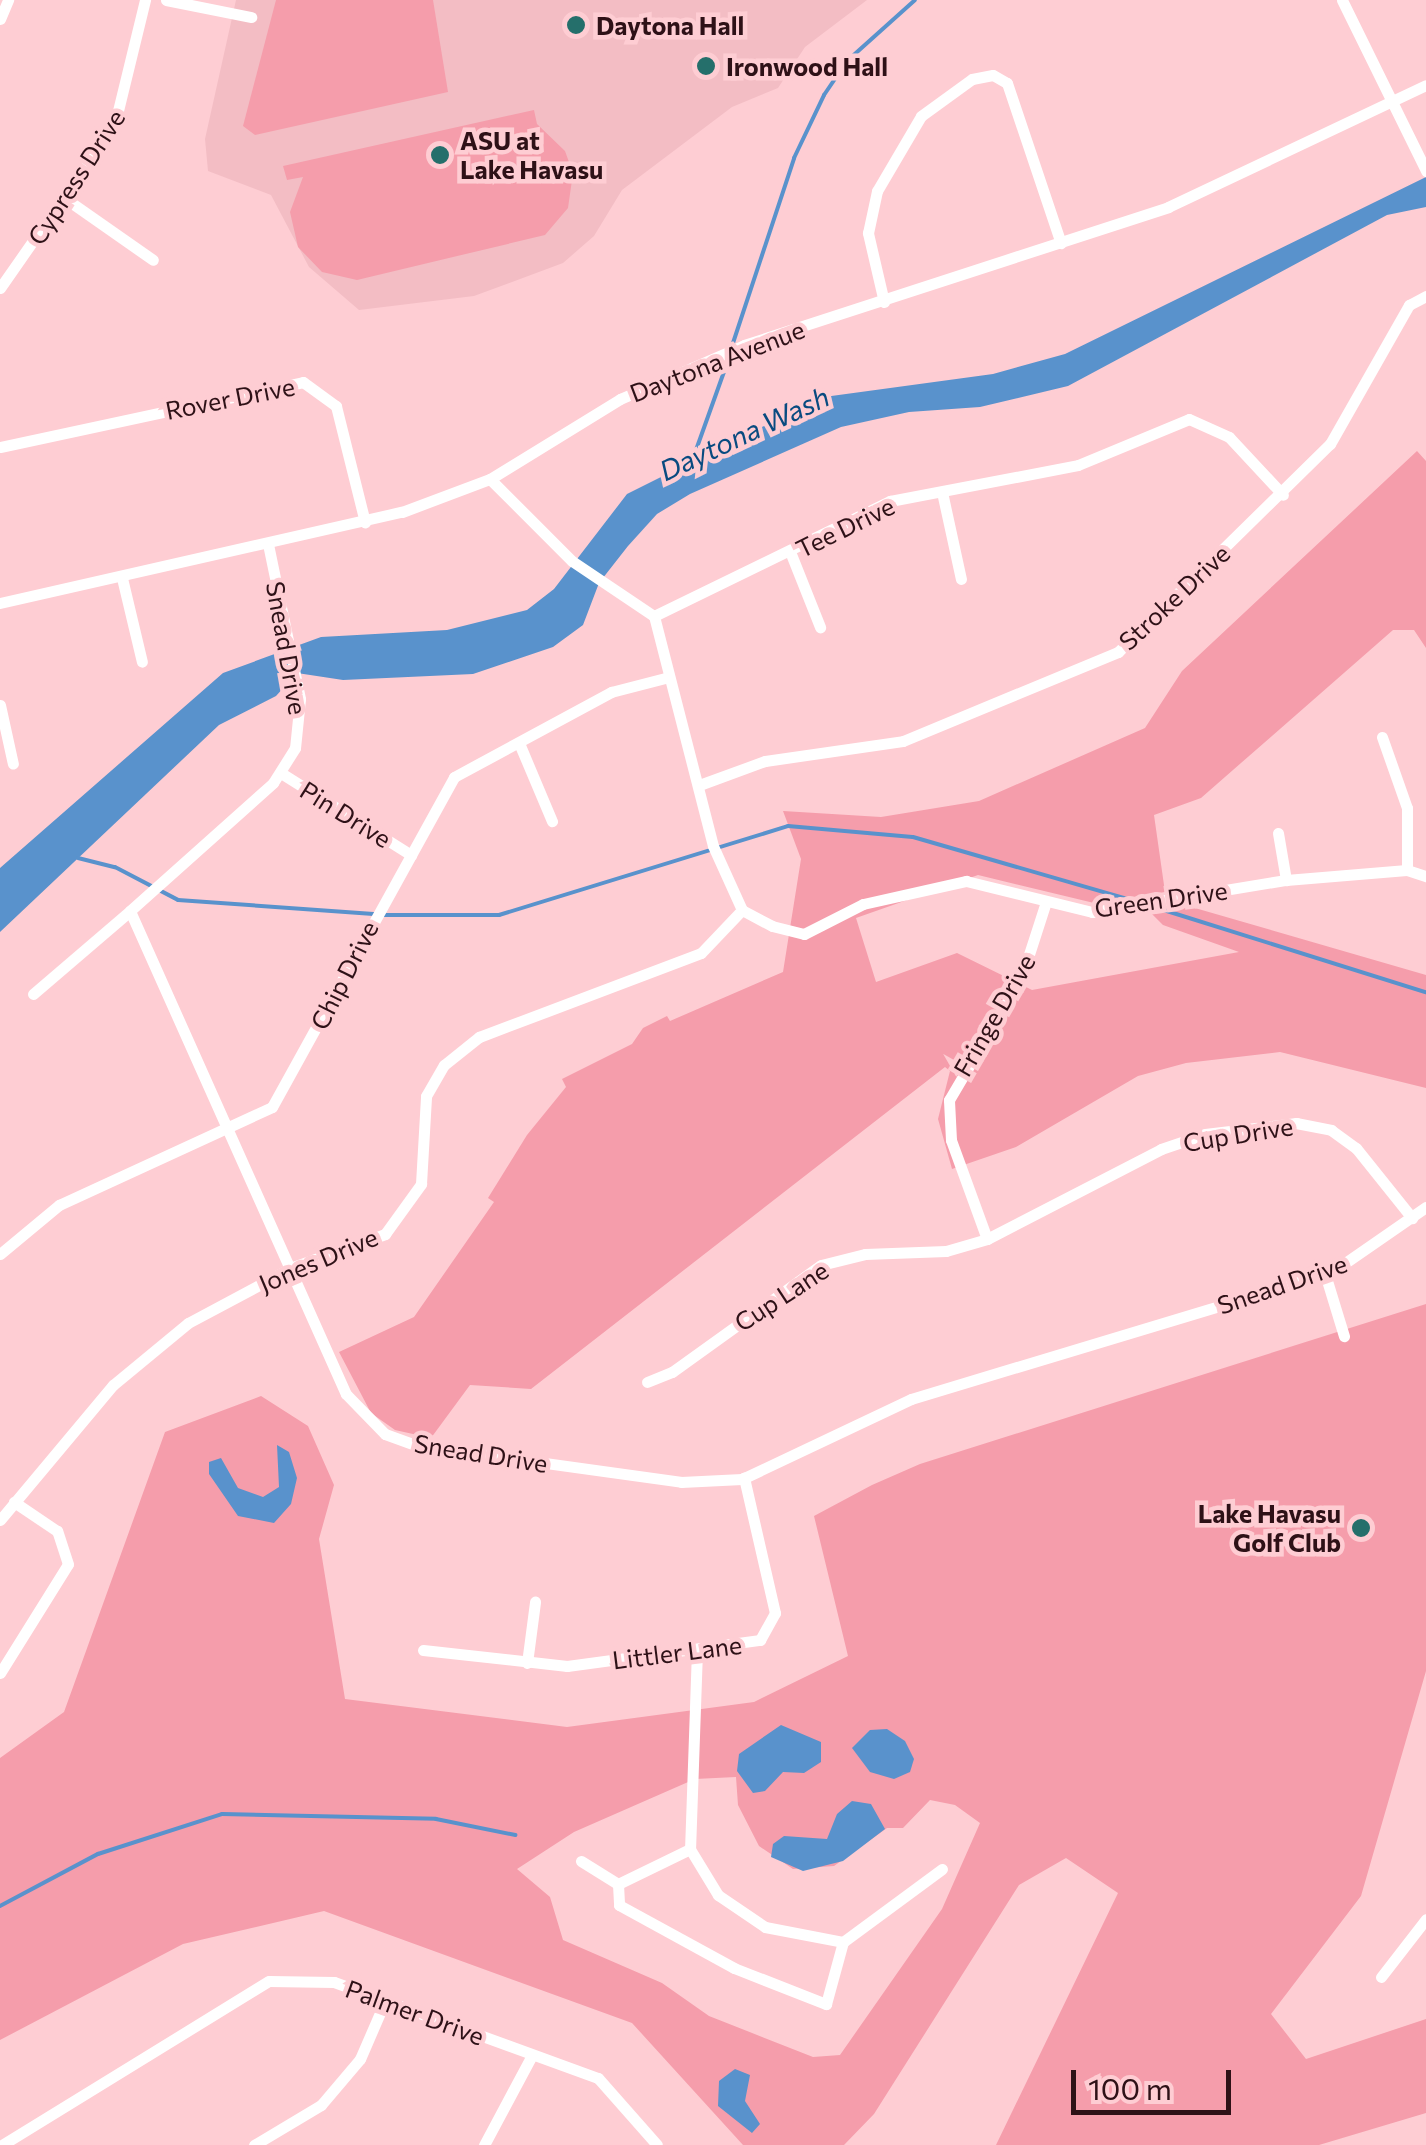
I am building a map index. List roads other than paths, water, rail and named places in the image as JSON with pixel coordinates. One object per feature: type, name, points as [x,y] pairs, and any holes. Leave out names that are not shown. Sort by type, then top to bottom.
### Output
[{"type":"street","points":[[0,19],[8,0]]},
{"type":"street","name":"Cypress Drive","points":[[0,288],[66,199],[125,101],[145,0]]},
{"type":"street","points":[[166,0],[251,17]]},
{"type":"street","points":[[1342,0],[1426,172]]},
{"type":"street","points":[[884,302],[868,233],[877,190],[921,116],[972,79],[992,74],[1007,83],[1061,243]]},
{"type":"street","name":"Daytona Avenue","points":[[0,603],[365,522],[490,479],[620,399],[744,345],[1202,194],[1426,85]]},
{"type":"street","points":[[66,199],[153,260]]},
{"type":"street","name":"Stroke Drive","points":[[702,784],[765,761],[904,741],[1118,652],[1283,495],[1330,444],[1409,305],[1426,296]]},
{"type":"street","name":"Rover Drive","points":[[0,447],[307,383],[327,394],[339,413],[365,522]]},
{"type":"street","name":"Tee Drive","points":[[654,616],[791,554],[890,500],[1078,465],[1189,419],[1229,437],[1283,495]]},
{"type":"street","points":[[490,479],[572,561],[654,616],[666,678],[702,784],[713,846],[742,910]]},
{"type":"street","points":[[942,492],[962,580]]},
{"type":"street","name":"Snead Drive","points":[[268,544],[301,707],[298,740],[281,773],[130,910],[350,1401],[393,1438],[681,1482],[744,1478],[911,1399],[1324,1274],[1365,1254],[1426,1207]]},
{"type":"street","points":[[791,554],[820,627]]},
{"type":"street","points":[[122,578],[142,662]]},
{"type":"street","name":"Chip Drive","points":[[0,1254],[60,1205],[264,1113],[285,1090],[454,777],[611,692],[666,678]]},
{"type":"street","points":[[0,704],[13,764]]},
{"type":"street","points":[[1382,737],[1406,808],[1406,870]]},
{"type":"street","points":[[519,743],[552,821]]},
{"type":"street","name":"Pin Drive","points":[[281,773],[411,855]]},
{"type":"street","points":[[1278,832],[1286,880]]},
{"type":"street","name":"Green Drive","points":[[742,910],[804,934],[864,904],[966,881],[1045,905],[1127,908],[1286,880],[1406,870],[1426,876]]},
{"type":"street","name":"Fringe Drive","points":[[987,1239],[951,1140],[949,1100],[1022,976],[1045,905]]},
{"type":"street","points":[[33,994],[130,910]]},
{"type":"street","name":"Jones Drive","points":[[0,1520],[112,1385],[188,1323],[292,1267],[385,1234],[421,1184],[426,1096],[444,1065],[467,1046],[701,952],[742,910]]},
{"type":"street","name":"Cup Drive","points":[[987,1239],[1172,1144],[1296,1123],[1320,1126],[1347,1139],[1412,1218]]},
{"type":"street","name":"Cup Lane","points":[[647,1382],[672,1372],[822,1266],[865,1254],[946,1252],[987,1239]]},
{"type":"street","points":[[1324,1274],[1344,1336]]},
{"type":"street","name":"Littler Lane","points":[[424,1650],[567,1666],[756,1642],[775,1620],[744,1478]]},
{"type":"street","points":[[0,1673],[68,1564],[58,1531],[14,1502]]},
{"type":"street","points":[[527,1663],[534,1602]]},
{"type":"street","points":[[697,1650],[690,1849],[718,1895],[765,1928],[844,1942]]},
{"type":"street","points":[[618,1884],[690,1849]]},
{"type":"street","points":[[581,1861],[618,1884]]},
{"type":"street","points":[[618,1884],[619,1904],[734,1968],[826,2004],[844,1942],[942,1869]]},
{"type":"street","points":[[1380,1976],[1426,1919]]},
{"type":"street","name":"Palmer Drive","points":[[2,2145],[269,1981],[334,1982],[531,2057],[598,2078],[657,2145]]},
{"type":"street","points":[[254,2145],[321,2105],[360,2058],[386,1999]]},
{"type":"street","points":[[484,2145],[531,2057]]},
{"type":"water","points":[[1426,177],[1426,207],[1387,215],[1068,386],[980,407],[909,412],[841,427],[690,494],[657,514],[628,546],[599,583],[583,625],[553,647],[473,674],[343,680],[297,673],[276,696],[219,725],[0,932],[0,868],[223,673],[321,637],[447,630],[527,610],[554,589],[627,494],[824,397],[993,374],[1065,354]]},
{"type":"water","points":[[277,1445],[289,1452],[297,1478],[291,1504],[274,1523],[238,1516],[209,1474],[209,1462],[221,1458],[238,1488],[263,1497],[279,1487]]},
{"type":"water","points":[[781,1725],[821,1742],[821,1762],[804,1773],[783,1772],[765,1791],[753,1793],[737,1771],[739,1754]]},
{"type":"water","points":[[887,1729],[905,1741],[914,1759],[910,1772],[894,1779],[870,1772],[852,1748],[870,1730]]},
{"type":"water","points":[[852,1801],[871,1804],[885,1829],[843,1861],[803,1871],[771,1857],[773,1844],[784,1836],[827,1839],[837,1814]]},
{"type":"water","points":[[735,2069],[750,2075],[745,2101],[760,2124],[752,2133],[718,2106],[719,2081]]},
{"type":"waterway","points":[[732,346],[794,158],[824,95],[847,61],[915,0]]},
{"type":"waterway","name":"Daytona Wash","points":[[691,464],[730,355]]},
{"type":"waterway","points":[[383,915],[499,915],[788,826],[913,837],[1135,901]]},
{"type":"waterway","points":[[78,858],[115,867],[178,900],[374,914]]},
{"type":"waterway","points":[[1154,907],[1426,992]]},
{"type":"waterway","points":[[0,1906],[98,1854],[222,1814],[436,1819],[515,1835]]},
{"type":"place","name":"Daytona Hall","points":[[576,25]]},
{"type":"place","name":"Ironwood Hall","points":[[706,66]]},
{"type":"place","name":"ASU at Lake Havasu","points":[[440,155]]},
{"type":"place","name":"Lake Havasu Golf Club","points":[[1361,1528]]}]
